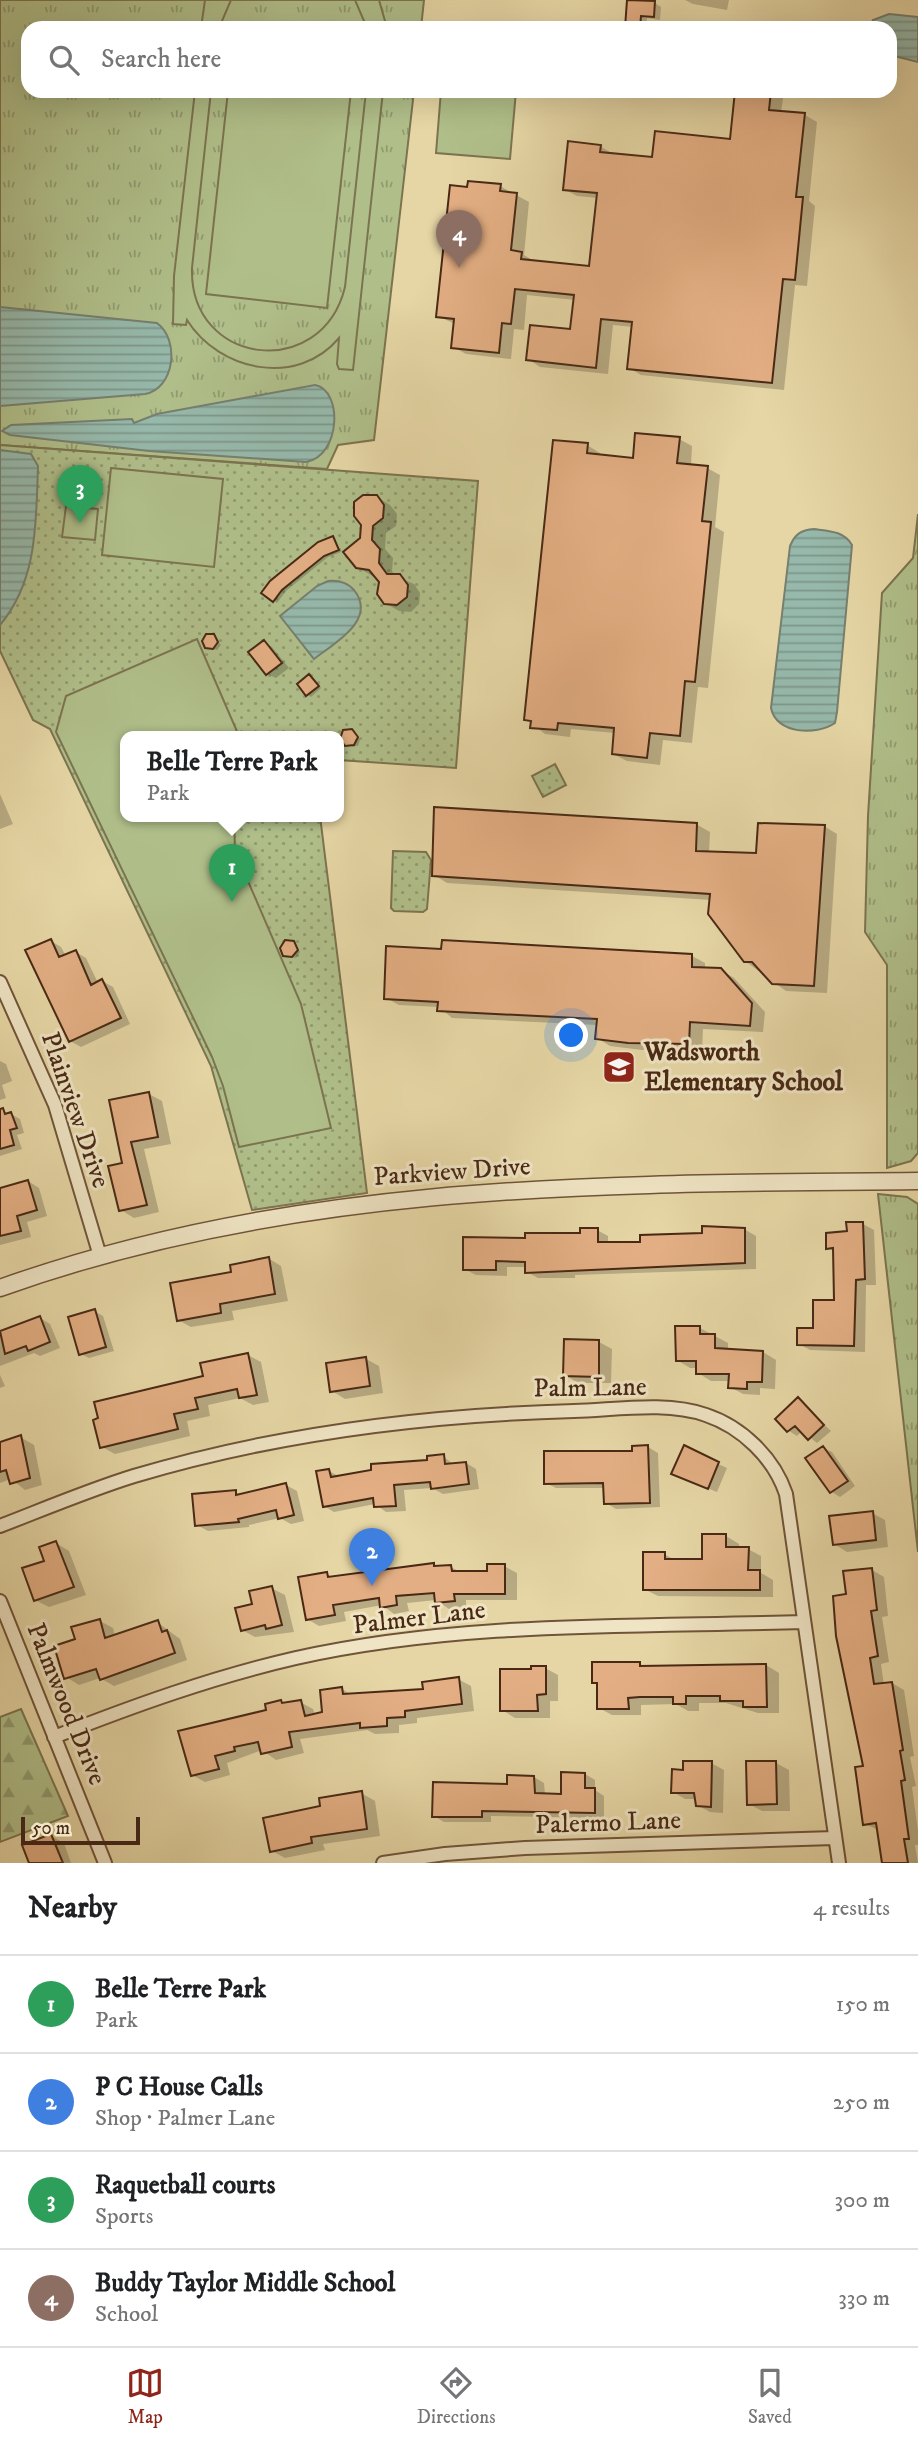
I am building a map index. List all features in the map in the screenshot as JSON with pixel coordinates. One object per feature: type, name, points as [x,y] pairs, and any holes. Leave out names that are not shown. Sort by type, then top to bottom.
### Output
[{"type":"street","name":"Plainview Drive","points":[[0,982],[55,1105],[100,1256]]},
{"type":"street","name":"Parkview Drive","points":[[0,1288],[100,1256],[247,1221],[432,1197],[699,1184],[918,1181]]},
{"type":"street","name":"Palm Lane","points":[[0,1526],[133,1477],[216,1454],[320,1432],[493,1413],[646,1409],[691,1411],[716,1419],[743,1436],[765,1456],[779,1476],[793,1528],[803,1622],[839,1863]]},
{"type":"street","name":"Palmwood Drive","points":[[0,1601],[105,1863]]},
{"type":"street","name":"Palmer Lane","points":[[54,1737],[139,1704],[237,1673],[365,1646],[496,1631],[803,1622]]},
{"type":"street","name":"Palermo Lane","points":[[383,1863],[502,1849],[834,1838]]},
{"type":"green space","points":[[0,0],[424,0],[422,21],[21,21],[21,98],[413,98],[374,440],[338,445],[327,469],[0,445]]},
{"type":"green space","points":[[205,0],[231,0],[222,21],[202,21]]},
{"type":"green space","points":[[355,0],[379,0],[385,21],[364,21]]},
{"type":"green space","points":[[194,98],[210,98],[192,268],[197,301],[211,326],[233,342],[259,350],[286,349],[311,338],[332,317],[345,287],[365,98],[382,98],[353,370],[339,369],[339,338],[322,354],[281,368],[259,367],[218,351],[201,337],[187,320],[186,325],[173,324],[174,276]]},
{"type":"green space","points":[[227,98],[350,98],[327,308],[206,294]]},
{"type":"green space","points":[[440,98],[515,98],[510,159],[436,153]]},
{"type":"green space","points":[[0,445],[478,481],[456,768],[344,760],[344,731],[120,731],[120,822],[321,822],[367,1193],[252,1210],[211,1066],[50,729],[33,720],[0,651]]},
{"type":"green space","points":[[111,468],[223,479],[214,567],[102,555]]},
{"type":"green space","points":[[66,506],[98,509],[95,540],[62,537]]},
{"type":"green space","points":[[918,514],[918,1153],[911,1161],[887,1168],[887,965],[865,932],[868,816],[882,593],[913,558]]},
{"type":"green space","points":[[197,639],[237,731],[120,731],[120,822],[234,822],[235,851],[301,1004],[331,1128],[239,1147],[223,1086],[212,1057],[56,732],[66,696]]},
{"type":"green space","points":[[555,764],[566,785],[543,797],[532,776]]},
{"type":"green space","points":[[393,851],[426,852],[431,860],[427,909],[423,912],[394,911],[391,908]]},
{"type":"green space","points":[[878,1194],[907,1197],[918,1204],[918,1552]]},
{"type":"green space","points":[[21,1709],[68,1816],[0,1842],[0,1717]]},
{"type":"shaded area","points":[[889,14],[918,17],[918,62],[897,57],[897,21],[873,20]]},
{"type":"shaded area","points":[[0,307],[157,323],[169,340],[171,363],[168,373],[163,383],[145,394],[0,406]]},
{"type":"shaded area","points":[[315,385],[324,389],[330,398],[334,423],[326,448],[318,457],[306,462],[149,451],[10,435],[2,431],[11,425],[132,419],[134,423],[157,414]]},
{"type":"shaded area","points":[[0,450],[31,454],[38,466],[35,529],[28,569],[22,589],[0,625]]},
{"type":"shaded area","points":[[814,529],[840,534],[852,545],[835,723],[808,731],[788,728],[774,717],[771,708],[790,546],[799,533]]},
{"type":"shaded area","points":[[328,581],[342,582],[351,587],[360,601],[361,611],[350,630],[314,659],[280,616],[317,586]]},
{"type":"building","points":[[627,0],[655,1],[654,17],[641,16],[641,21],[626,21]]},
{"type":"building","points":[[734,98],[770,98],[769,110],[805,113],[796,197],[803,197],[795,280],[783,279],[772,383],[627,369],[632,322],[601,319],[596,368],[526,360],[530,325],[570,329],[574,295],[515,289],[511,324],[502,323],[499,353],[451,348],[454,319],[436,317],[450,185],[467,187],[468,181],[501,184],[500,191],[517,193],[511,250],[522,252],[521,259],[589,266],[597,193],[563,190],[568,141],[601,145],[600,152],[652,157],[655,131],[730,139]]},
{"type":"building","points":[[635,433],[680,437],[677,463],[708,466],[702,521],[711,522],[695,682],[685,681],[680,736],[650,733],[647,758],[612,754],[614,728],[558,723],[557,730],[530,728],[531,721],[524,720],[553,440],[588,443],[587,453],[633,458]]},
{"type":"building","points":[[363,495],[377,495],[384,505],[383,518],[373,526],[372,540],[380,549],[379,563],[387,574],[400,574],[408,585],[407,597],[397,605],[384,604],[377,594],[379,582],[369,570],[356,568],[343,552],[360,538],[361,525],[354,516],[354,502]]},
{"type":"building","points":[[333,536],[339,550],[324,556],[282,590],[273,602],[261,593],[270,581],[318,542]]},
{"type":"building","points":[[206,634],[214,634],[218,642],[213,649],[205,648],[202,641]]},
{"type":"building","points":[[264,640],[282,663],[266,675],[248,652]]},
{"type":"building","points":[[309,674],[319,686],[306,696],[297,684]]},
{"type":"building","points":[[352,729],[358,737],[354,745],[345,746],[343,730]]},
{"type":"building","points":[[434,807],[697,823],[696,851],[756,853],[758,823],[825,825],[814,986],[772,984],[752,962],[744,962],[708,914],[710,894],[432,876]]},
{"type":"building","points":[[51,939],[59,957],[76,950],[91,985],[102,979],[121,1018],[69,1042],[25,950]]},
{"type":"building","points":[[285,940],[294,941],[298,950],[292,957],[283,956],[280,948]]},
{"type":"building","points":[[442,940],[692,954],[692,967],[721,968],[752,1003],[750,1026],[690,1022],[689,1044],[628,1043],[595,1039],[597,1019],[437,1011],[438,1002],[384,999],[386,946],[441,949]]},
{"type":"building","points":[[149,1092],[158,1137],[131,1142],[147,1205],[119,1211],[108,1166],[122,1163],[109,1100]]},
{"type":"building","points":[[3,1108],[5,1114],[11,1112],[17,1128],[10,1130],[14,1145],[0,1149],[0,1109]]},
{"type":"building","points":[[28,1180],[37,1210],[17,1216],[21,1231],[0,1236],[0,1188]]},
{"type":"building","points":[[846,1222],[863,1222],[865,1279],[856,1280],[854,1346],[797,1345],[797,1328],[813,1328],[813,1300],[834,1300],[833,1248],[826,1249],[826,1233],[847,1231]]},
{"type":"building","points":[[702,1226],[745,1228],[745,1263],[525,1273],[525,1262],[496,1261],[496,1270],[463,1270],[463,1237],[525,1238],[525,1233],[580,1233],[580,1228],[598,1228],[598,1242],[640,1242],[640,1235],[702,1233]]},
{"type":"building","points":[[269,1257],[275,1294],[220,1304],[221,1313],[177,1321],[170,1283],[231,1272],[230,1265]]},
{"type":"building","points":[[95,1309],[106,1347],[79,1355],[68,1317]]},
{"type":"building","points":[[40,1316],[50,1342],[28,1351],[26,1346],[5,1354],[0,1331]]},
{"type":"building","points":[[675,1326],[700,1326],[700,1334],[715,1334],[715,1348],[763,1351],[762,1382],[747,1382],[747,1389],[728,1388],[729,1374],[696,1374],[696,1361],[676,1361]]},
{"type":"building","points":[[564,1339],[599,1340],[599,1377],[563,1376]]},
{"type":"building","points":[[248,1353],[257,1395],[239,1398],[237,1389],[195,1398],[198,1409],[174,1414],[178,1429],[100,1448],[93,1420],[98,1418],[94,1402],[203,1376],[200,1363]]},
{"type":"building","points":[[366,1357],[370,1386],[330,1392],[326,1363]]},
{"type":"building","points":[[798,1397],[824,1425],[808,1440],[795,1426],[787,1432],[775,1419]]},
{"type":"building","points":[[21,1435],[30,1478],[10,1484],[6,1470],[0,1472],[0,1442]]},
{"type":"building","points":[[648,1445],[650,1503],[604,1504],[603,1483],[544,1484],[544,1451],[632,1451],[632,1446]]},
{"type":"building","points":[[684,1445],[719,1462],[708,1489],[671,1474]]},
{"type":"building","points":[[823,1446],[848,1481],[830,1493],[805,1458]]},
{"type":"building","points":[[444,1454],[445,1464],[466,1462],[469,1484],[431,1489],[430,1482],[394,1485],[396,1506],[374,1507],[373,1498],[323,1507],[316,1471],[329,1469],[331,1477],[371,1470],[371,1464],[427,1460],[427,1456]]},
{"type":"building","points":[[286,1483],[294,1515],[278,1519],[276,1510],[238,1519],[239,1522],[195,1526],[192,1494],[236,1490],[236,1495]]},
{"type":"building","points":[[873,1511],[876,1540],[833,1545],[829,1516]]},
{"type":"building","points":[[702,1534],[726,1534],[726,1547],[749,1547],[748,1570],[760,1570],[760,1590],[643,1590],[643,1552],[665,1552],[665,1559],[702,1559]]},
{"type":"building","points":[[56,1541],[74,1587],[34,1601],[22,1568],[44,1561],[39,1547]]},
{"type":"building","points":[[434,1563],[434,1566],[451,1565],[452,1571],[487,1571],[487,1564],[505,1564],[505,1594],[454,1594],[455,1601],[435,1603],[434,1593],[396,1596],[397,1605],[380,1608],[379,1598],[333,1605],[335,1615],[306,1620],[298,1577],[327,1572],[328,1577]]},
{"type":"building","points":[[872,1568],[877,1610],[871,1611],[878,1656],[870,1658],[874,1684],[892,1682],[903,1750],[900,1751],[905,1780],[901,1781],[909,1839],[904,1839],[908,1863],[882,1863],[876,1823],[863,1825],[855,1767],[863,1766],[836,1636],[833,1596],[846,1594],[843,1571]]},
{"type":"building","points":[[272,1586],[282,1625],[266,1629],[265,1625],[241,1631],[235,1608],[252,1604],[249,1591]]},
{"type":"building","points":[[100,1619],[105,1638],[158,1620],[162,1632],[167,1630],[175,1653],[100,1680],[96,1669],[64,1679],[54,1646],[75,1639],[71,1627]]},
{"type":"building","points":[[592,1662],[640,1662],[640,1666],[766,1664],[767,1707],[743,1707],[743,1701],[720,1701],[720,1696],[686,1696],[686,1704],[673,1704],[673,1697],[640,1697],[628,1698],[629,1709],[597,1709],[597,1683],[592,1683]]},
{"type":"building","points":[[531,1666],[546,1666],[546,1694],[537,1695],[538,1711],[500,1711],[500,1669],[531,1669]]},
{"type":"building","points":[[459,1677],[462,1704],[405,1711],[405,1717],[387,1718],[387,1726],[360,1728],[360,1723],[289,1732],[292,1747],[261,1754],[258,1742],[234,1747],[235,1751],[215,1756],[219,1769],[191,1776],[178,1731],[266,1710],[265,1704],[281,1700],[282,1703],[301,1700],[305,1716],[322,1712],[320,1690],[342,1687],[343,1694],[423,1689],[422,1682]]},
{"type":"building","points":[[683,1761],[712,1761],[711,1807],[696,1806],[694,1793],[671,1793],[672,1769],[683,1770]]},
{"type":"building","points":[[746,1761],[776,1761],[777,1804],[747,1805]]},
{"type":"building","points":[[561,1772],[585,1773],[585,1788],[595,1788],[595,1813],[482,1811],[482,1817],[432,1817],[433,1782],[507,1784],[507,1775],[534,1776],[535,1793],[561,1794]]},
{"type":"building","points":[[362,1791],[367,1829],[311,1837],[312,1843],[270,1852],[263,1818],[320,1806],[319,1798]]},
{"type":"building","points":[[51,1834],[63,1863],[29,1863],[22,1845]]},
{"type":"place","name":"Buddy Taylor Middle School","points":[[459,268]]},
{"type":"place","name":"Raquetball courts","points":[[80,523]]},
{"type":"place","name":"Belle Terre Park","points":[[232,902]]},
{"type":"place","name":"Wadsworth Elementary School","points":[[619,1067]]},
{"type":"place","name":"P C House Calls","points":[[372,1586]]}]
